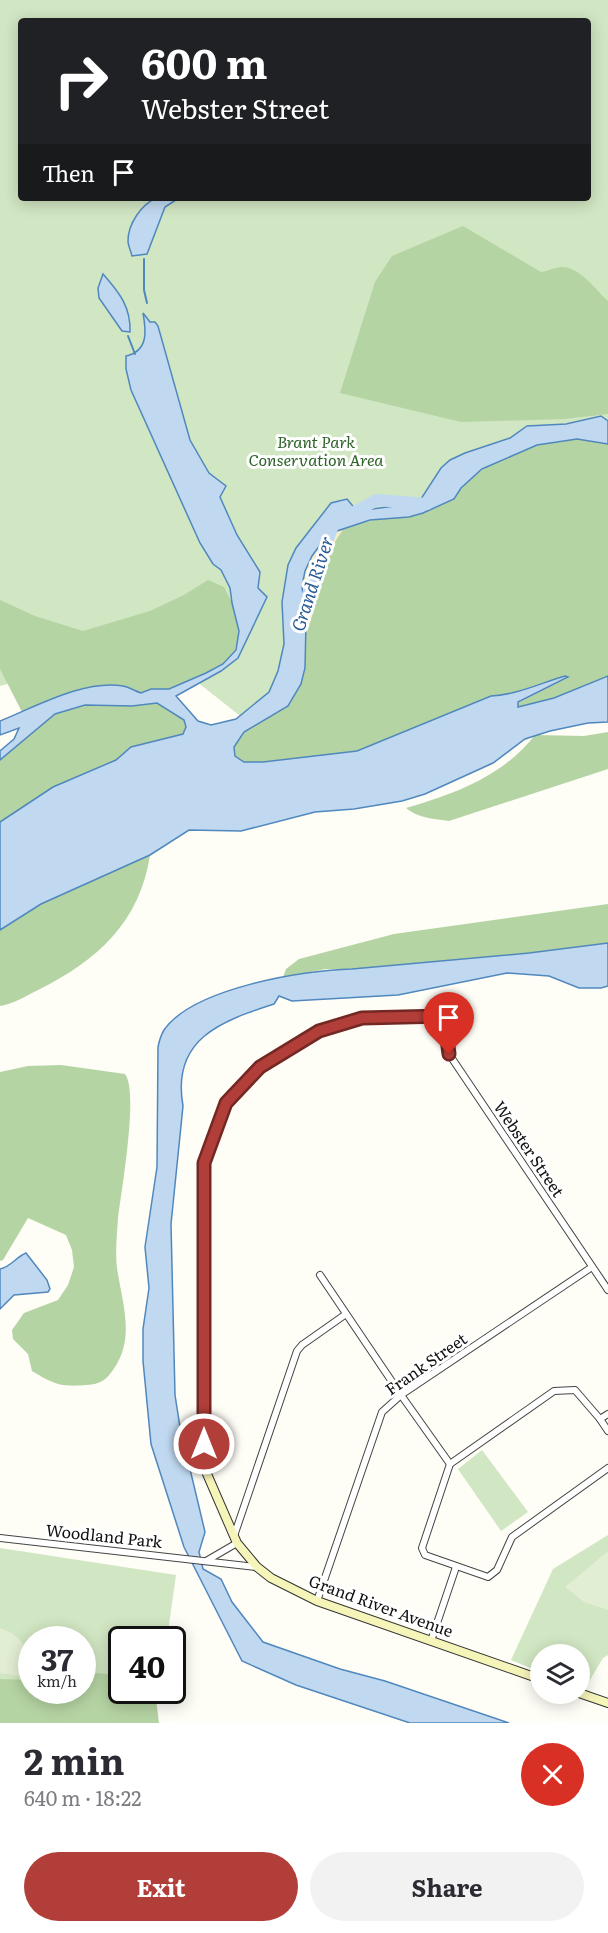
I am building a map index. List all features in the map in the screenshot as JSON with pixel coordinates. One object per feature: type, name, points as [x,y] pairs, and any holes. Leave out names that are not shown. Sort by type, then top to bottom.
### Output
[{"type":"street","name":"Webster Street","points":[[444,1016],[449,1054],[608,1290]]},
{"type":"street","name":"Grand River Avenue","points":[[444,1016],[362,1018],[319,1031],[260,1067],[226,1103],[204,1163],[204,1467],[235,1539],[257,1567],[270,1578],[317,1601],[530,1676]]},
{"type":"street","name":"Frank Street","points":[[317,1601],[382,1412],[401,1395],[592,1267]]},
{"type":"street","points":[[321,1275],[450,1464]]},
{"type":"street","points":[[205,1562],[235,1539],[297,1351],[346,1314]]},
{"type":"street","points":[[608,1431],[575,1390],[554,1391],[450,1464],[423,1548],[425,1555],[488,1576],[497,1570],[512,1537],[608,1468]]},
{"type":"street","points":[[600,1419],[608,1414]]},
{"type":"street","name":"Woodland Park","points":[[0,1538],[257,1567]]},
{"type":"street","points":[[431,1641],[456,1567]]},
{"type":"street","points":[[590,1697],[608,1703]]},
{"type":"green space","name":"Brant Park Conservation Area","points":[[0,0],[608,0],[608,629],[268,738],[153,647],[0,686]]},
{"type":"green space","points":[[463,226],[541,272],[561,267],[574,270],[608,301],[608,414],[565,419],[461,422],[340,393],[375,282],[392,256]]},
{"type":"green space","points":[[577,439],[608,444],[608,676],[554,698],[518,708],[518,703],[568,677],[565,676],[510,694],[491,696],[357,751],[263,762],[244,762],[234,756],[234,747],[244,732],[288,706],[305,668],[305,637],[328,534],[357,524],[454,499],[460,490],[479,473],[515,452],[539,445]]},
{"type":"green space","points":[[208,580],[224,587],[232,603],[239,631],[236,650],[223,664],[169,689],[151,689],[140,694],[125,689],[95,687],[65,694],[22,712],[0,669],[0,600],[35,616],[83,631],[150,611],[184,595]]},
{"type":"green space","points":[[157,703],[184,720],[186,727],[184,734],[131,747],[116,760],[53,787],[0,822],[0,760],[55,714],[85,705],[132,706]]},
{"type":"green space","points":[[608,732],[608,769],[449,821],[421,816],[406,808],[477,782],[508,762],[535,735],[584,736]]},
{"type":"green space","points":[[150,855],[145,879],[137,900],[126,920],[112,937],[97,952],[59,979],[19,1000],[0,1006],[0,930],[41,904]]},
{"type":"green space","points":[[608,904],[608,943],[529,953],[352,969],[326,969],[283,977],[286,969],[299,959],[394,934]]},
{"type":"green space","points":[[61,1065],[125,1074],[129,1084],[130,1100],[128,1143],[116,1250],[126,1320],[124,1345],[113,1370],[102,1381],[71,1386],[58,1384],[32,1371],[28,1354],[13,1339],[12,1330],[24,1313],[58,1300],[68,1285],[74,1267],[72,1250],[66,1235],[28,1218],[3,1260],[0,1261],[0,1072],[28,1066]]},
{"type":"green space","points":[[482,1450],[528,1512],[501,1531],[458,1469]]},
{"type":"green space","points":[[608,1535],[608,1655],[603,1658],[590,1680],[590,1644],[530,1644],[530,1668],[511,1660],[553,1569]]},
{"type":"green space","points":[[0,1548],[176,1575],[169,1626],[108,1626],[108,1696],[96,1695],[96,1626],[18,1626],[18,1691],[0,1690]]},
{"type":"green space","points":[[608,1551],[608,1610],[584,1602],[565,1587]]},
{"type":"green space","points":[[0,1628],[18,1638],[18,1676],[0,1673]]},
{"type":"green space","points":[[96,1673],[108,1674],[108,1704],[157,1704],[159,1723],[0,1723],[0,1679],[18,1680],[18,1704],[96,1704]]},
{"type":"sand","points":[[343,530],[324,568],[305,637],[302,587],[305,571],[318,545],[328,534]]},
{"type":"water","points":[[150,201],[174,201],[165,207],[147,254],[132,256],[128,245],[130,228],[141,210]]},
{"type":"water","points":[[103,274],[123,300],[130,323],[130,332],[122,331],[99,298],[98,288]]},
{"type":"water","points":[[143,313],[150,322],[155,322],[158,326],[190,440],[209,473],[226,486],[220,497],[237,535],[260,572],[258,588],[267,597],[238,658],[221,671],[176,696],[198,721],[211,725],[236,719],[269,692],[278,671],[284,644],[282,602],[288,565],[296,548],[331,503],[347,499],[357,511],[410,504],[421,499],[441,468],[450,460],[510,438],[527,426],[566,424],[601,416],[608,421],[608,444],[577,439],[537,445],[482,469],[461,488],[454,499],[423,513],[409,517],[370,520],[328,534],[312,556],[305,571],[302,586],[306,623],[305,668],[301,684],[288,706],[244,732],[234,747],[235,756],[244,762],[263,762],[357,751],[491,696],[519,691],[565,676],[568,677],[518,702],[518,707],[554,698],[608,676],[608,722],[588,723],[525,739],[493,763],[425,794],[402,801],[354,809],[315,812],[241,831],[189,830],[150,855],[41,904],[0,930],[0,822],[53,787],[116,760],[131,747],[183,734],[186,727],[184,720],[157,703],[132,706],[85,705],[55,714],[0,760],[0,751],[14,739],[19,728],[0,735],[0,721],[77,690],[108,685],[128,687],[141,693],[151,689],[169,689],[223,664],[236,650],[239,631],[230,588],[221,570],[213,564],[200,543],[131,390],[126,369],[126,356],[139,350],[142,345],[145,333]]},
{"type":"water","points":[[608,943],[608,986],[579,988],[549,976],[507,973],[398,995],[292,1001],[279,996],[274,1004],[236,1018],[204,1036],[193,1049],[185,1064],[181,1083],[183,1106],[171,1224],[175,1395],[180,1427],[205,1532],[199,1552],[203,1569],[221,1579],[232,1602],[263,1642],[509,1723],[410,1723],[296,1685],[242,1661],[184,1547],[151,1444],[143,1361],[143,1329],[149,1288],[145,1247],[157,1167],[158,1047],[164,1030],[178,1015],[199,1003],[251,984],[279,978],[331,970],[529,953]]},
{"type":"water","points":[[26,1253],[47,1280],[50,1289],[48,1292],[14,1295],[0,1309],[0,1269]]},
{"type":"waterway","points":[[144,259],[144,290],[147,303]]},
{"type":"waterway","points":[[128,336],[135,354]]},
{"type":"waterway","name":"Grand River","points":[[299,619],[334,523],[377,500],[427,504]]},
{"type":"route","points":[[204,1444],[204,1163],[226,1103],[260,1067],[319,1031],[362,1018],[444,1016],[449,1054]]}]
